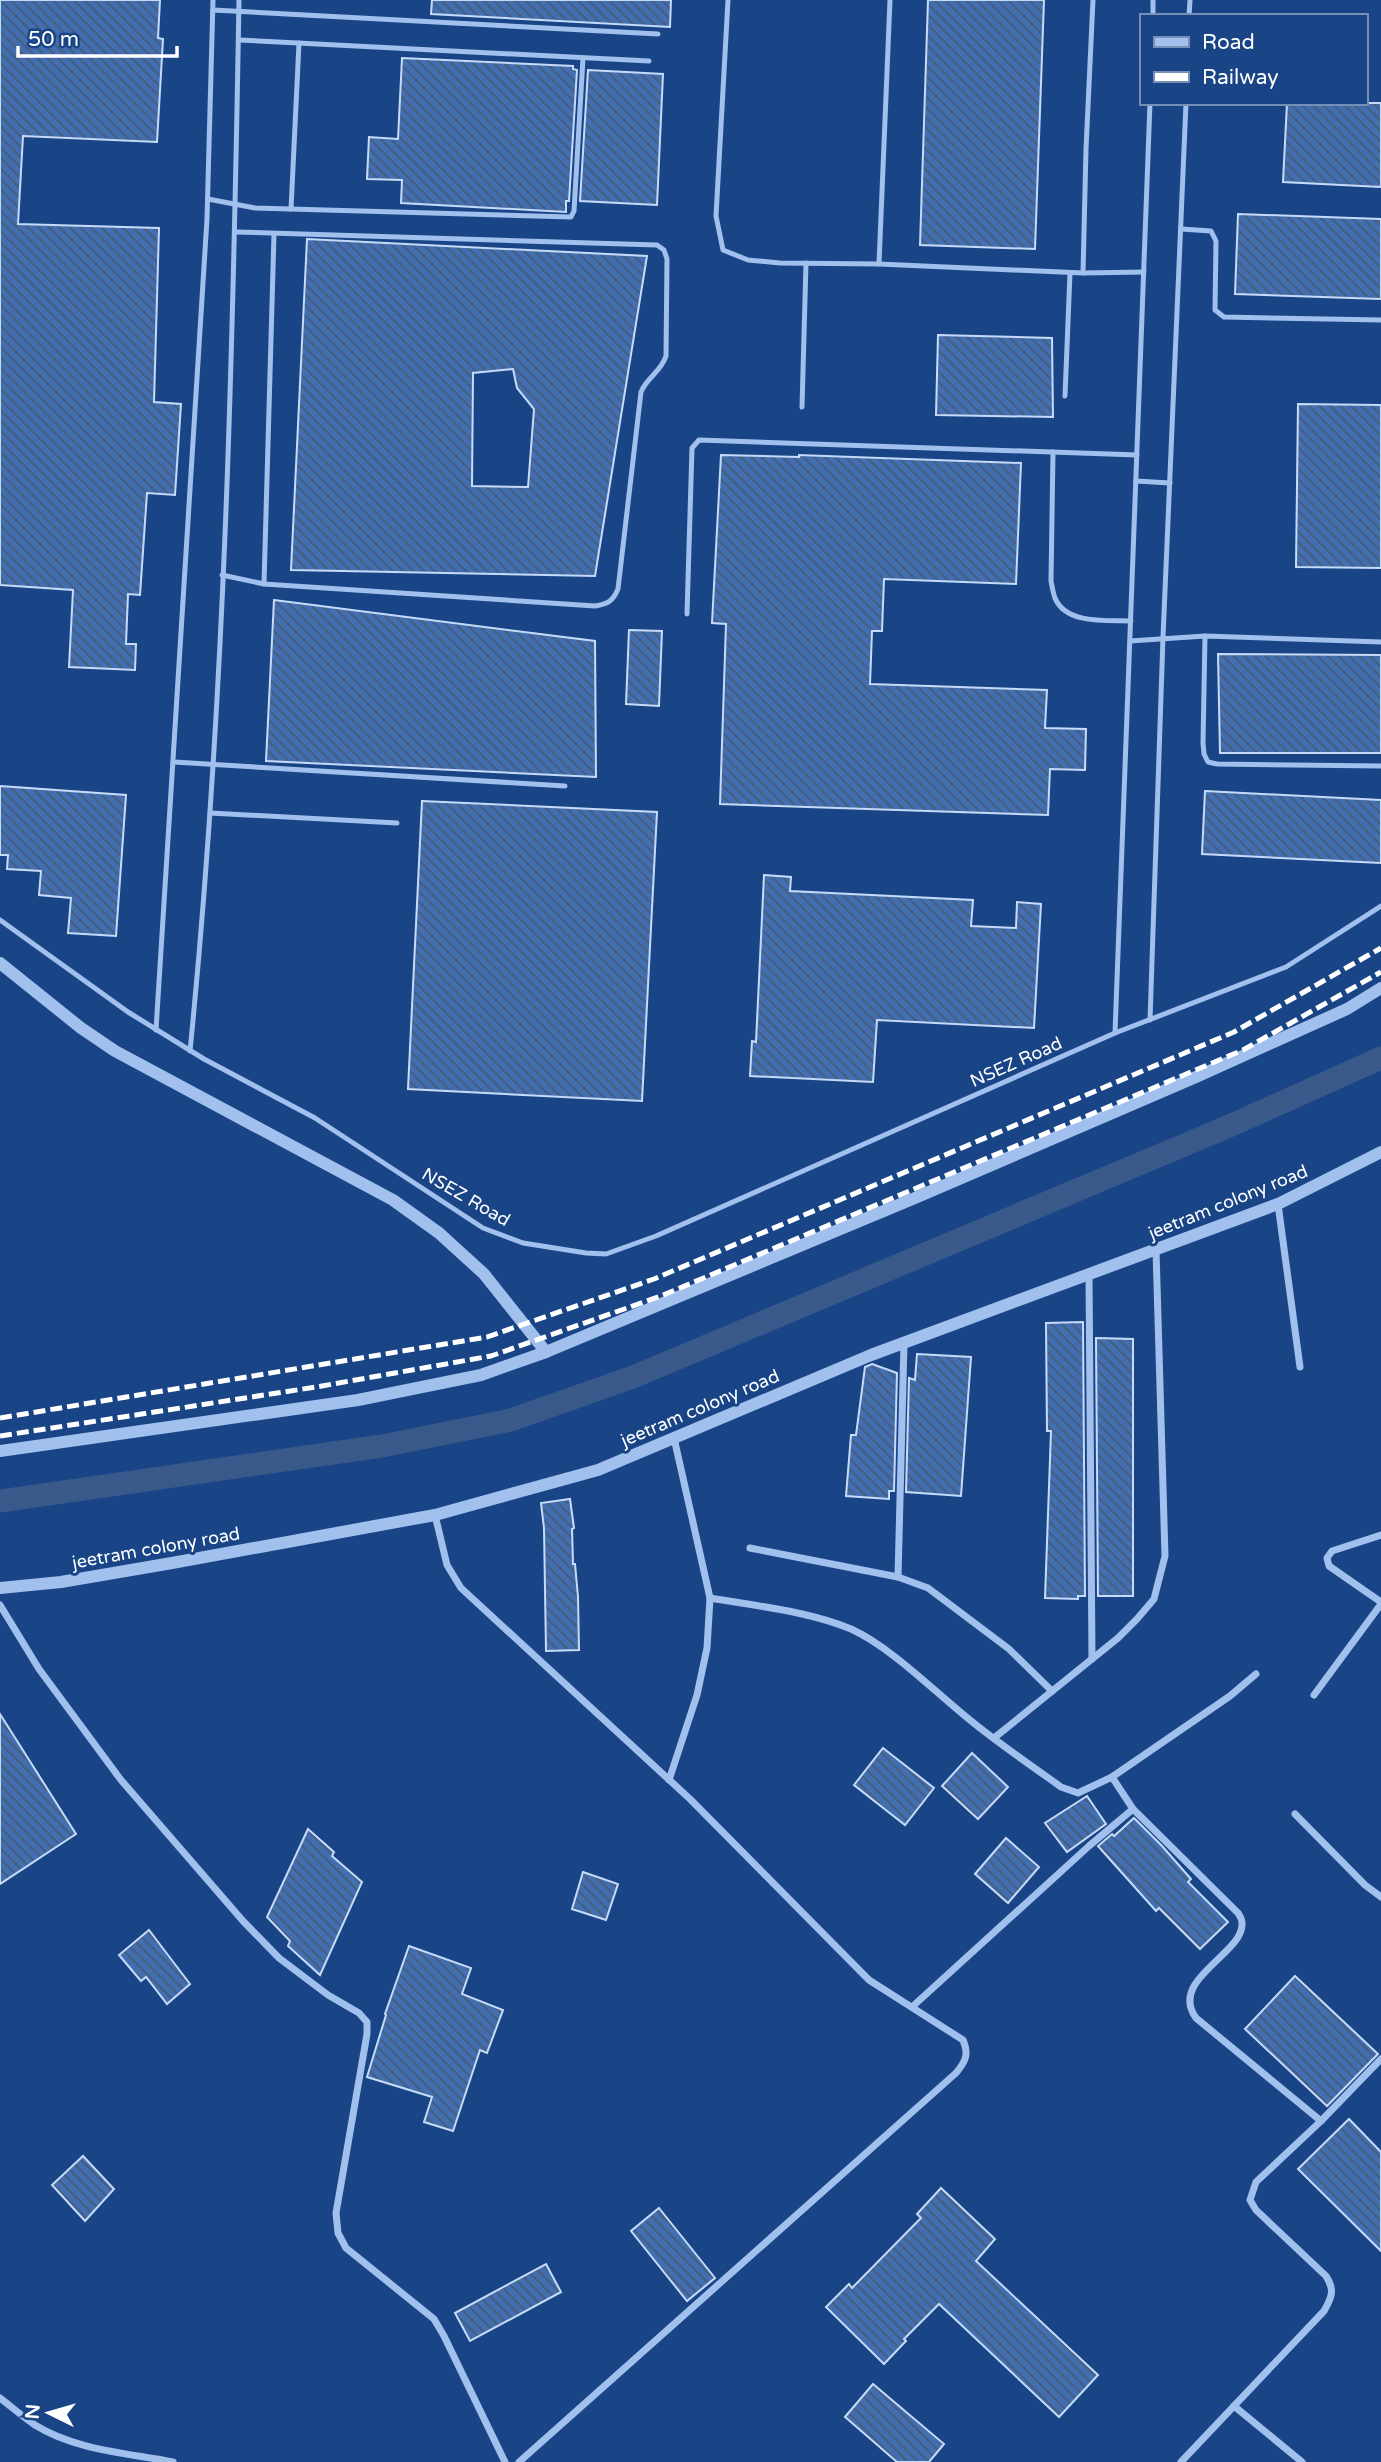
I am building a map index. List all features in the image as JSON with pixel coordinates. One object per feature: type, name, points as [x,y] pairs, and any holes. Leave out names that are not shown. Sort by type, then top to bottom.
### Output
[{"type":"street","points":[[0,963],[80,1028],[115,1051],[393,1200],[420,1219],[484,1274],[546,1352]]},
{"type":"street","points":[[0,1451],[358,1400],[481,1375],[546,1352],[915,1198],[1347,1009],[1381,988]]},
{"type":"street","name":"jeetram colony road","points":[[0,1588],[61,1582],[160,1566],[435,1515],[598,1470],[904,1343],[1278,1204],[1381,1152]]},
{"type":"street","points":[[1278,1204],[1300,1367]]},
{"type":"street","points":[[994,1738],[1118,1638],[1154,1599],[1165,1556],[1156,1250]]},
{"type":"street","points":[[1089,1275],[1093,1659]]},
{"type":"street","points":[[898,1577],[904,1343]]},
{"type":"street","points":[[669,1780],[697,1695],[707,1648],[710,1598],[674,1438]]},
{"type":"street","points":[[435,1515],[447,1564],[461,1588],[669,1780],[869,1980],[963,2040],[968,2050],[965,2063],[957,2073],[519,2462]]},
{"type":"street","points":[[1314,1695],[1381,1603],[1329,1566],[1328,1558],[1332,1551],[1381,1535]]},
{"type":"street","points":[[750,1548],[898,1577],[928,1588],[1009,1648],[1052,1691]]},
{"type":"street","points":[[710,1598],[801,1615],[854,1631],[883,1649],[994,1738],[1061,1787],[1078,1793],[1112,1777],[1230,1696],[1256,1674]]},
{"type":"street","points":[[0,1605],[39,1669],[121,1780],[243,1921],[279,1958],[367,2022],[335,2213],[338,2233],[346,2248],[434,2319],[505,2462]]},
{"type":"street","points":[[1112,1777],[1133,1809],[1238,1913],[1242,1924],[1238,1936],[1194,1985],[1188,1998],[1189,2007],[1196,2018],[1321,2121]]},
{"type":"street","points":[[912,2007],[1088,1846],[1133,1809]]},
{"type":"street","points":[[1295,1814],[1381,1897]]},
{"type":"street","points":[[1181,2462],[1324,2311],[1332,2298],[1332,2286],[1326,2276],[1256,2210],[1250,2200],[1256,2182],[1380,2064]]},
{"type":"street","points":[[0,2398],[35,2425],[80,2444],[173,2462]]},
{"type":"street","points":[[1234,2406],[1302,2462]]},
{"type":"lane","points":[[156,1030],[208,199],[213,0]]},
{"type":"lane","points":[[190,1051],[210,813],[222,575],[236,232],[239,0]]},
{"type":"lane","points":[[728,0],[716,216],[723,250],[748,260],[1083,274],[1144,272]]},
{"type":"lane","points":[[879,264],[890,0]]},
{"type":"lane","points":[[1083,274],[1093,0]]},
{"type":"lane","points":[[213,10],[658,34]]},
{"type":"lane","points":[[239,40],[649,61]]},
{"type":"lane","points":[[291,209],[299,43]]},
{"type":"lane","points":[[208,199],[236,202],[255,208],[571,217],[574,211],[583,58]]},
{"type":"lane","points":[[1115,1033],[1150,105]]},
{"type":"lane","points":[[1150,1020],[1186,105]]},
{"type":"lane","points":[[1181,229],[1211,231],[1214,236],[1215,310],[1224,317],[1381,320]]},
{"type":"lane","points":[[222,575],[264,584],[596,606],[605,604],[614,599],[618,589],[641,392],[645,382],[659,370],[666,356],[667,259],[664,250],[657,245],[236,232]]},
{"type":"lane","points":[[264,584],[274,233]]},
{"type":"lane","points":[[802,407],[806,263]]},
{"type":"lane","points":[[1065,396],[1070,273]]},
{"type":"lane","points":[[687,614],[692,447],[699,440],[1137,455]]},
{"type":"lane","points":[[1054,452],[1051,582],[1055,598],[1063,610],[1074,615],[1131,621]]},
{"type":"lane","points":[[1136,481],[1170,483]]},
{"type":"lane","points":[[1130,640],[1205,636],[1381,642]]},
{"type":"lane","points":[[1205,636],[1203,743],[1208,762],[1381,766]]},
{"type":"lane","points":[[174,762],[565,786]]},
{"type":"lane","points":[[210,813],[397,823]]},
{"type":"lane","name":"NSEZ Road","points":[[0,920],[156,1030],[314,1118],[483,1228],[523,1243],[606,1254],[656,1236],[1115,1033],[1286,967],[1381,906]]},
{"type":"building","points":[[0,0],[160,0],[158,38],[163,39],[157,142],[23,136],[18,224],[159,228],[154,402],[181,404],[175,495],[147,493],[140,595],[128,594],[126,644],[136,644],[135,670],[69,667],[73,590],[0,585]]},
{"type":"building","points":[[432,0],[671,0],[670,27],[431,14]]},
{"type":"building","points":[[928,0],[1044,0],[1035,249],[920,245]]},
{"type":"building","points":[[402,58],[573,66],[573,69],[577,70],[569,201],[566,201],[566,212],[401,203],[402,180],[367,179],[369,137],[398,139]]},
{"type":"building","points":[[588,70],[663,74],[657,205],[580,201]]},
{"type":"building","points":[[1381,103],[1381,187],[1283,182],[1287,105]]},
{"type":"building","points":[[1238,214],[1381,219],[1381,299],[1235,294]]},
{"type":"building","points":[[307,239],[647,256],[595,576],[291,570]],"holes":[[[513,369],[517,388],[534,409],[528,487],[472,486],[473,373]]]},
{"type":"building","points":[[938,335],[1052,338],[1053,417],[936,415]]},
{"type":"building","points":[[1298,404],[1381,405],[1381,568],[1296,567]]},
{"type":"building","points":[[721,455],[1021,463],[1016,584],[884,579],[882,631],[872,631],[870,684],[1047,690],[1045,728],[1086,729],[1085,770],[1050,769],[1048,815],[720,804],[726,624],[712,623]]},
{"type":"building","points":[[274,600],[595,641],[596,777],[266,761]]},
{"type":"building","points":[[629,630],[662,631],[659,706],[626,704]]},
{"type":"building","points":[[1218,654],[1381,655],[1381,753],[1220,753]]},
{"type":"building","points":[[0,786],[126,795],[116,936],[68,933],[71,898],[39,895],[41,871],[7,869],[8,855],[0,855]]},
{"type":"building","points":[[1205,791],[1381,800],[1381,863],[1202,854]]},
{"type":"building","points":[[422,801],[657,812],[642,1101],[408,1089]]},
{"type":"building","points":[[764,875],[791,877],[790,891],[973,900],[971,926],[1016,928],[1017,902],[1041,904],[1034,1028],[877,1020],[873,1082],[750,1076],[752,1041],[756,1042]]},
{"type":"building","points":[[1083,1322],[1085,1596],[1078,1596],[1078,1599],[1045,1598],[1051,1431],[1047,1431],[1046,1323]]},
{"type":"building","points":[[1096,1338],[1133,1339],[1133,1596],[1098,1596]]},
{"type":"building","points":[[917,1354],[971,1357],[961,1496],[906,1492],[909,1378],[915,1380]]},
{"type":"building","points":[[872,1364],[897,1373],[894,1491],[889,1491],[889,1499],[846,1496],[851,1435],[856,1435],[865,1367]]},
{"type":"building","points":[[570,1499],[574,1528],[573,1564],[578,1597],[579,1650],[546,1651],[544,1528],[541,1503]]},
{"type":"building","points":[[0,1714],[76,1834],[0,1884]]},
{"type":"building","points":[[883,1748],[934,1788],[905,1825],[854,1785]]},
{"type":"building","points":[[972,1753],[1008,1787],[978,1819],[942,1786]]},
{"type":"building","points":[[1087,1796],[1106,1824],[1067,1852],[1045,1823]]},
{"type":"building","points":[[1134,1818],[1191,1879],[1188,1882],[1228,1922],[1200,1949],[1159,1908],[1156,1911],[1098,1846]]},
{"type":"building","points":[[308,1829],[334,1852],[332,1856],[362,1882],[320,1975],[288,1946],[290,1941],[267,1917]]},
{"type":"building","points":[[1006,1838],[1039,1867],[1008,1903],[975,1874]]},
{"type":"building","points":[[583,1872],[618,1884],[606,1920],[572,1909]]},
{"type":"building","points":[[149,1930],[190,1984],[167,2004],[146,1977],[141,1981],[119,1955]]},
{"type":"building","points":[[409,1946],[471,1968],[462,1994],[503,2010],[487,2053],[480,2050],[453,2131],[424,2122],[432,2097],[367,2077]]},
{"type":"building","points":[[1295,1976],[1378,2054],[1327,2106],[1245,2029]]},
{"type":"building","points":[[1349,2119],[1381,2152],[1381,2251],[1298,2169]]},
{"type":"building","points":[[83,2156],[114,2189],[85,2221],[52,2185]]},
{"type":"building","points":[[941,2188],[995,2239],[976,2261],[1098,2375],[1059,2417],[939,2304],[904,2339],[906,2341],[884,2364],[826,2307],[849,2284],[852,2288],[921,2218],[917,2214]]},
{"type":"building","points":[[659,2208],[715,2278],[687,2301],[631,2231]]},
{"type":"building","points":[[546,2264],[561,2292],[470,2341],[455,2313]]},
{"type":"building","points":[[873,2384],[944,2444],[929,2462],[897,2462],[845,2417]]},
{"type":"waterway","points":[[0,1501],[382,1446],[511,1420],[633,1377],[1227,1127],[1381,1058]]},
{"type":"railway","points":[[0,1418],[487,1337],[654,1279],[1234,1032],[1381,948]]},
{"type":"railway","points":[[0,1436],[316,1387],[491,1356],[661,1296],[1243,1050],[1381,972]]}]
